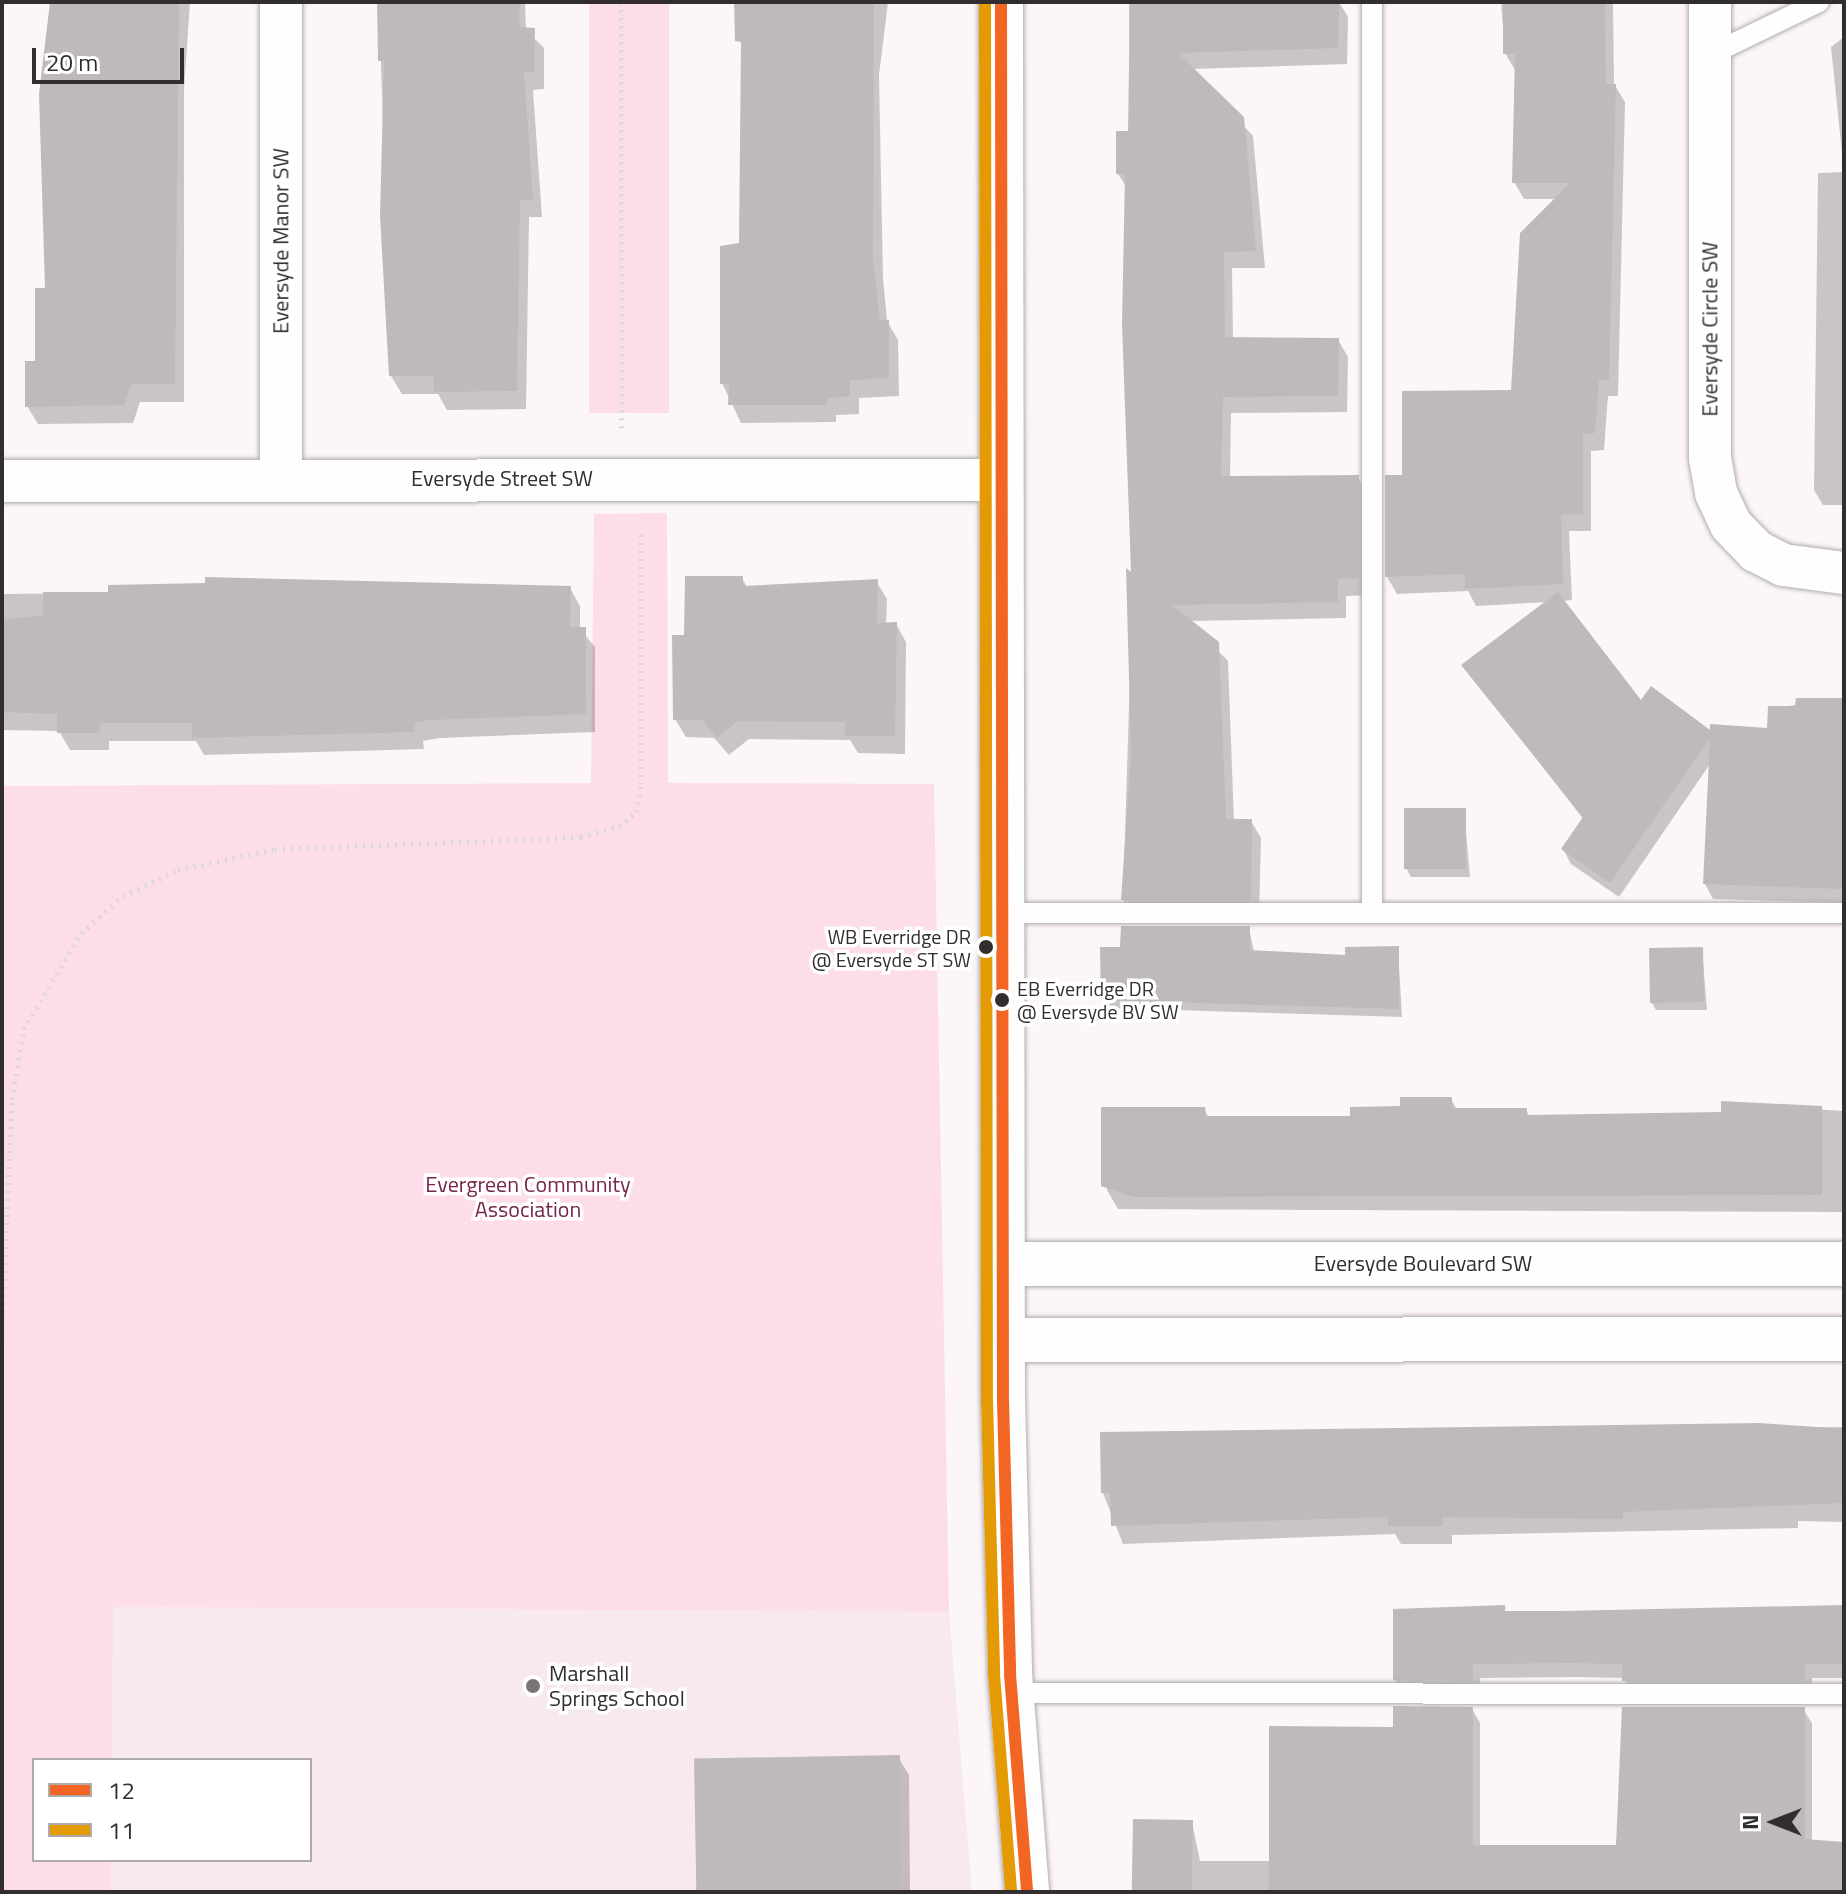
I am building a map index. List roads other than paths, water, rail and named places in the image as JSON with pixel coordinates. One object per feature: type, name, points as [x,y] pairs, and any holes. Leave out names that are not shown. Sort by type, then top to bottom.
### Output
[{"type":"street","name":"Eversyde Manor SW","points":[[281,2],[281,481]]},
{"type":"street","points":[[1001,2],[1003,1340],[1011,1693],[1027,1892]]},
{"type":"street","name":"Eversyde Circle SW","points":[[1710,2],[1710,458],[1716,493],[1731,525],[1756,551],[1783,565],[1844,573]]},
{"type":"street","name":"Eversyde Street SW","points":[[2,481],[1002,480]]},
{"type":"street","name":"Eversyde Boulevard SW","points":[[1003,1264],[1844,1264]]},
{"type":"street","points":[[1003,1340],[1844,1339]]},
{"type":"lane","points":[[1372,2],[1372,913]]},
{"type":"lane","points":[[1710,55],[1819,2]]},
{"type":"lane","points":[[1002,913],[1844,913]]},
{"type":"lane","points":[[1011,1693],[1844,1694]]},
{"type":"place","name":"WB Everridge DR @ Eversyde ST SW","points":[[986,947]]},
{"type":"place","name":"EB Everridge DR @ Eversyde BV SW","points":[[1002,1000]]},
{"type":"place","name":"Marshall Springs School","points":[[533,1686]]},
{"type":"park label","name":"Evergreen Community Association","points":[[528,1196]]}]
